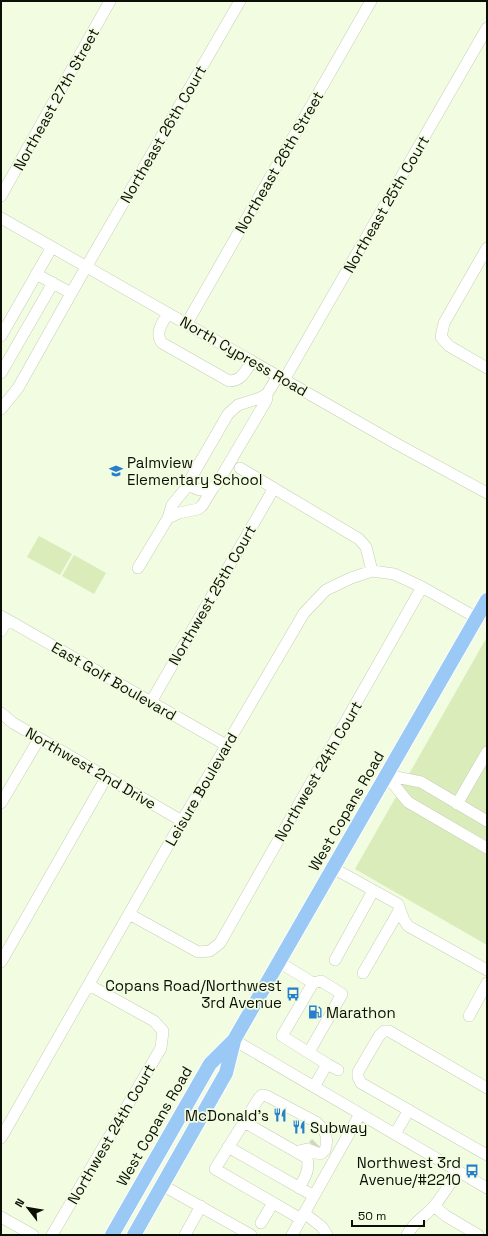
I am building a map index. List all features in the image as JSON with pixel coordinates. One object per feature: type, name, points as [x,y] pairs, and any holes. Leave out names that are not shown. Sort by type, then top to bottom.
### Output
[{"type":"main road","name":"West Copans Road","points":[[112,1235],[210,1064],[234,1040],[487,600]]},
{"type":"main road","name":"West Copans Road","points":[[134,1235],[226,1072],[234,1040]]},
{"type":"street","name":"Northeast 27th Street","points":[[1,196],[110,1]]},
{"type":"street","name":"Northeast 26th Court","points":[[1,410],[18,388],[71,293],[240,1]]},
{"type":"street","name":"Northeast 26th Street","points":[[187,323],[371,1]]},
{"type":"street","name":"Northeast 25th Court","points":[[168,518],[180,513],[198,509],[202,506],[212,488],[217,484],[267,398],[267,394],[281,378],[487,28]]},
{"type":"street","name":"North Cypress Road","points":[[1,218],[395,443],[487,493]]},
{"type":"street","points":[[1,336],[52,247]]},
{"type":"street","points":[[487,248],[444,323],[441,337],[449,346],[487,368]]},
{"type":"street","points":[[36,274],[71,293]]},
{"type":"street","points":[[1,373],[53,283]]},
{"type":"street","points":[[168,313],[158,333],[158,338],[162,343],[229,381],[239,379],[252,361]]},
{"type":"street","points":[[138,568],[168,518],[172,506],[190,482],[228,414],[238,406],[267,394]]},
{"type":"street","points":[[248,402],[257,415]]},
{"type":"street","points":[[240,468],[360,539],[366,547],[372,571]]},
{"type":"street","points":[[190,482],[192,486],[199,489],[203,490],[212,488]]},
{"type":"street","name":"Northwest 25th Court","points":[[151,702],[274,488]]},
{"type":"street","name":"Leisure Boulevard","points":[[1,1138],[182,821],[304,613],[326,590],[351,578],[372,571],[394,574],[422,587],[477,618]]},
{"type":"street","name":"Northwest 24th Court","points":[[129,914],[198,952],[210,951],[220,943],[422,587]]},
{"type":"street","points":[[1,631],[4,618]]},
{"type":"street","name":"East Golf Boulevard","points":[[4,618],[226,745]]},
{"type":"street","name":"Northwest 2nd Drive","points":[[1,713],[12,723],[182,821]]},
{"type":"street","points":[[1,803],[39,739]]},
{"type":"street","points":[[457,804],[487,752]]},
{"type":"street","points":[[386,775],[420,782],[487,821]]},
{"type":"street","points":[[386,775],[408,802],[487,848]]},
{"type":"street","points":[[1,962],[106,778]]},
{"type":"street","points":[[333,868],[398,904],[408,926],[487,970]]},
{"type":"street","points":[[335,960],[373,891]]},
{"type":"street","points":[[363,973],[400,909]]},
{"type":"street","points":[[279,962],[313,983]]},
{"type":"street","points":[[309,1052],[342,994],[321,981],[313,983],[282,1036],[338,1070]]},
{"type":"street","points":[[469,1016],[487,983]]},
{"type":"street","name":"Northwest 24th Court","points":[[52,1235],[161,1048],[163,1031],[154,1021],[89,985]]},
{"type":"street","points":[[487,1088],[389,1030],[384,1031],[379,1036],[358,1072],[358,1077],[361,1083],[487,1155]]},
{"type":"street","points":[[234,1040],[487,1188]]},
{"type":"street","points":[[314,1087],[327,1064]]},
{"type":"street","points":[[299,1188],[309,1166],[307,1158],[313,1149],[327,1141],[325,1131],[316,1122],[267,1096],[262,1095],[258,1098],[215,1169],[273,1203],[322,1227],[327,1235]]},
{"type":"street","points":[[395,1134],[409,1110]]},
{"type":"street","points":[[292,1235],[360,1114]]},
{"type":"street","points":[[244,1122],[313,1149]]},
{"type":"street","points":[[228,1147],[314,1196]]},
{"type":"street","points":[[407,1235],[419,1218],[434,1206],[458,1172]]},
{"type":"street","points":[[162,1185],[251,1235]]},
{"type":"street","points":[[261,1223],[273,1203]]},
{"type":"street","points":[[185,1235],[201,1206]]},
{"type":"street","points":[[434,1206],[446,1216],[478,1235]]},
{"type":"street","points":[[1,1218],[18,1231],[33,1235]]},
{"type":"green space","points":[[39,536],[72,554],[60,575],[27,557]]},
{"type":"green space","points":[[74,555],[106,573],[94,594],[62,576]]},
{"type":"green space","points":[[487,637],[487,945],[355,869]]},
{"type":"tunnel","points":[[313,1146],[316,1143]]},
{"type":"place","name":"Palmview Elementary School","points":[[116,471]]},
{"type":"place","name":"Copans Road/Northwest 3rd Avenue","points":[[293,994]]},
{"type":"place","name":"Marathon","points":[[315,1012]]},
{"type":"place","name":"McDonald's","points":[[280,1115]]},
{"type":"place","name":"Subway","points":[[299,1127]]},
{"type":"place","name":"Northwest 3rd Avenue/#2210","points":[[472,1171]]}]
